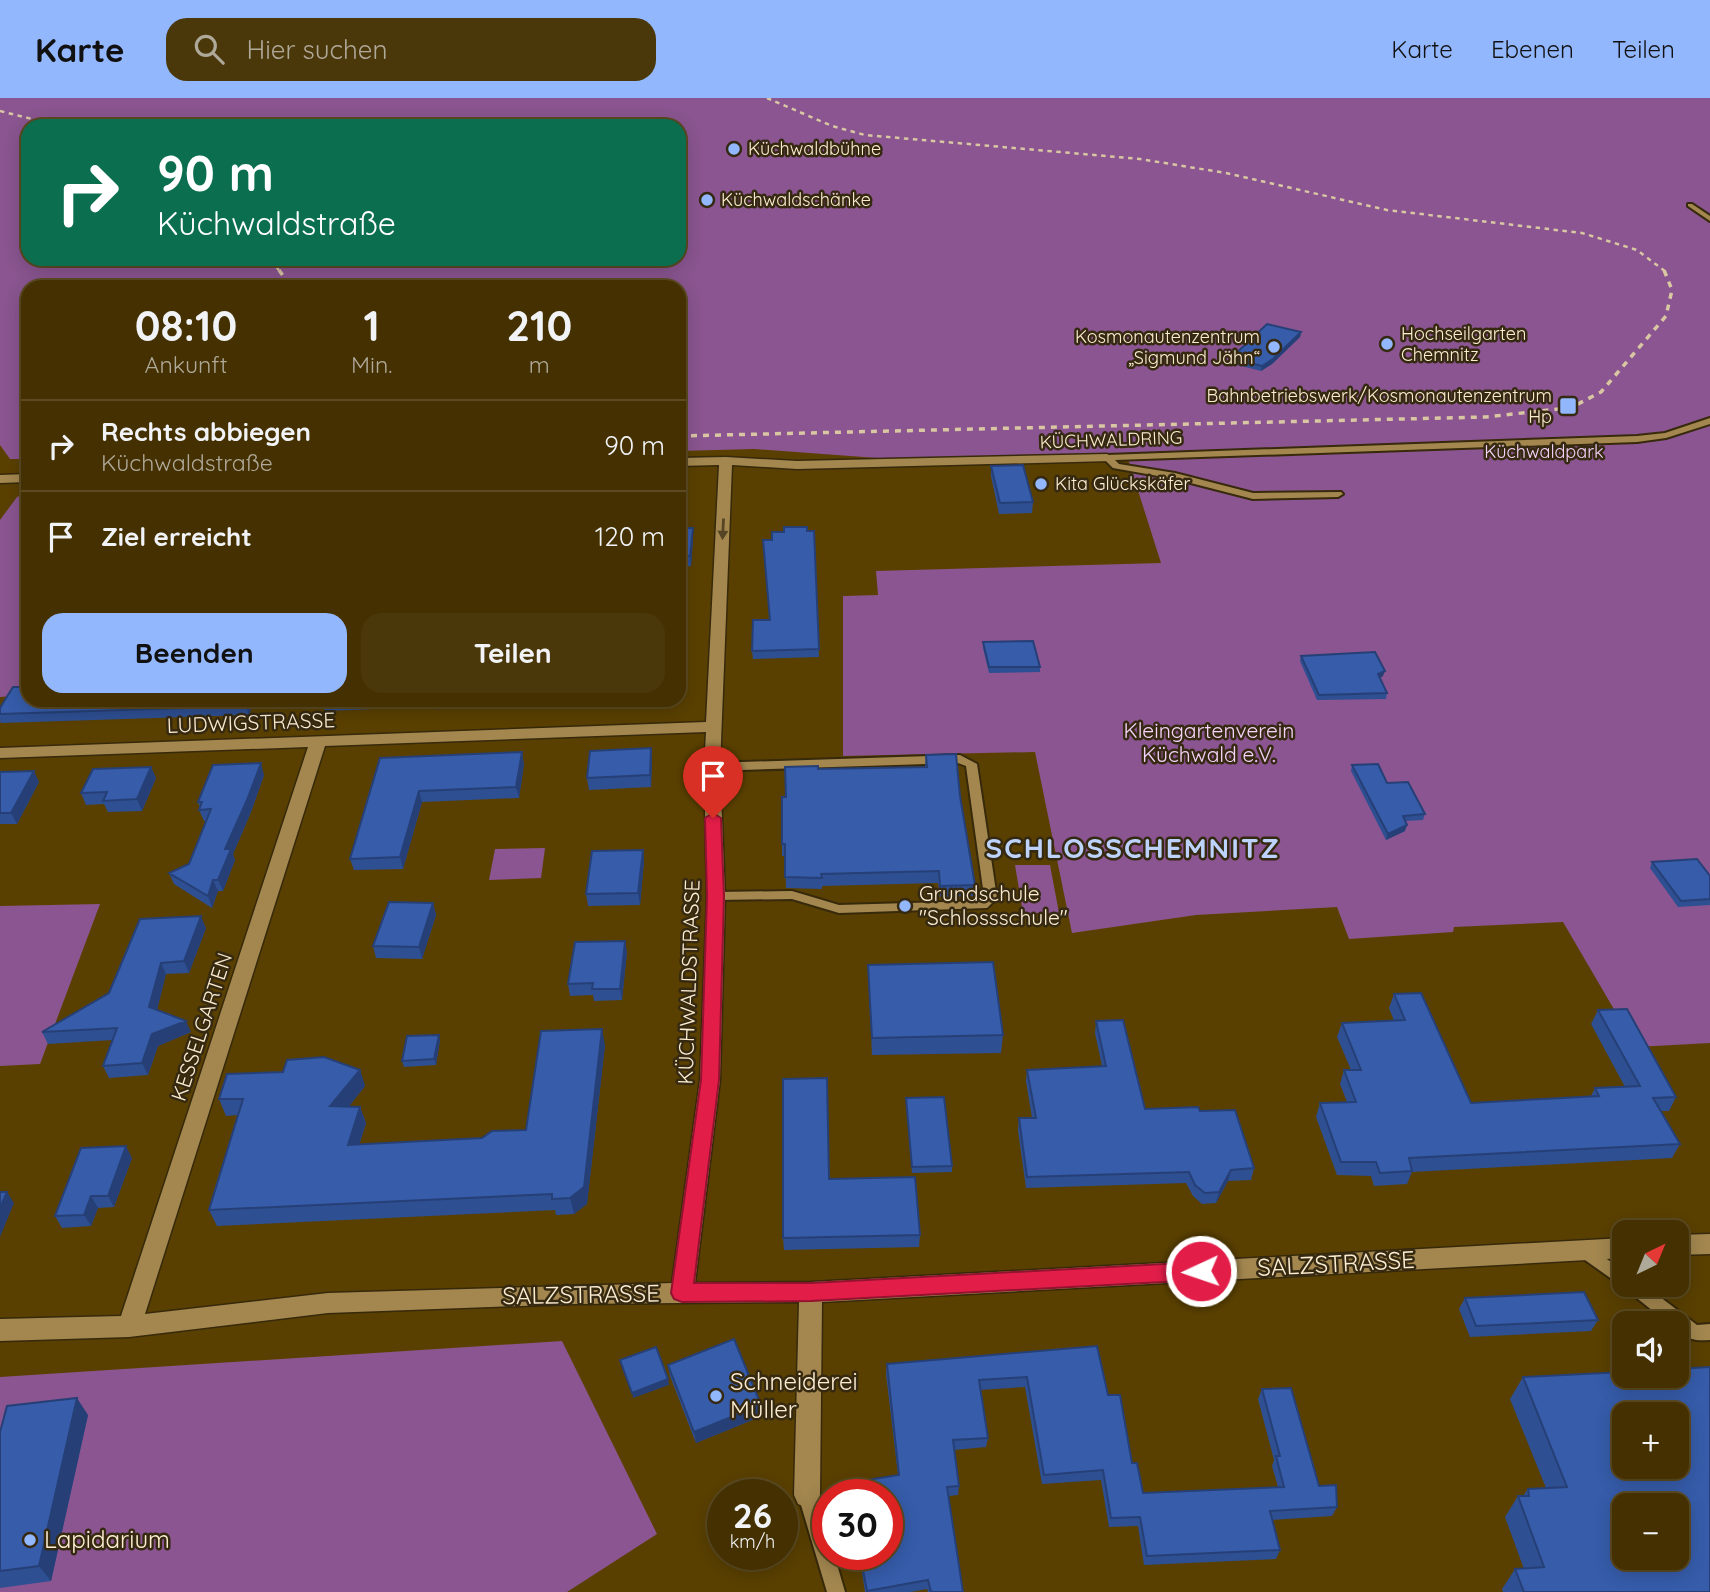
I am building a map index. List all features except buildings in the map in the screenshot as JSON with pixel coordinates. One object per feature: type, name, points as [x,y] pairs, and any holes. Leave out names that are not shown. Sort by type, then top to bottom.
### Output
[{"type":"street","name":"KÜCHWALDRING","points":[[686,462],[726,461],[797,466],[1107,458]]},
{"type":"street","name":"KÜCHWALDSTRASSE","points":[[682,1293],[710,1080],[716,896],[712,767],[726,461]]},
{"type":"street","points":[[0,479],[21,478]]},
{"type":"street","name":"LUDWIGSTRASSE","points":[[0,753],[318,742],[714,723]]},
{"type":"street","name":"KESSELGARTEN","points":[[130,1326],[318,742]]},
{"type":"street","points":[[1689,1245],[1710,1244]]},
{"type":"street","name":"SALZSTRASSE","points":[[0,1329],[130,1326],[328,1303],[811,1292],[1612,1248]]},
{"type":"street","points":[[807,1495],[811,1292]]},
{"type":"lane","points":[[1690,205],[1710,219]]},
{"type":"lane","name":"KÜCHWALDRING","points":[[1107,458],[1637,439],[1666,435],[1710,421]]},
{"type":"lane","points":[[1107,458],[1116,466],[1165,474],[1253,496],[1338,495]]},
{"type":"lane","points":[[712,767],[960,759],[971,764],[991,898],[982,905],[839,909],[792,895],[716,896]]},
{"type":"lane","points":[[1583,1249],[1612,1271]]},
{"type":"lane","points":[[1647,1297],[1694,1333],[1710,1332]]},
{"type":"lane","points":[[807,1495],[836,1592]]},
{"type":"green space","points":[[0,98],[1710,98],[1710,1043],[1636,1047],[1563,922],[1454,927],[1453,932],[1349,939],[1337,907],[1196,915],[1072,933],[1035,752],[843,756],[843,596],[878,595],[876,571],[1161,563],[1128,459],[1109,453],[891,459],[754,449],[686,451],[686,280],[21,280],[21,459],[10,459],[0,445]]},
{"type":"green space","points":[[21,495],[21,696],[0,697],[0,520]]},
{"type":"green space","points":[[545,848],[541,878],[489,880],[495,849]]},
{"type":"green space","points":[[1015,865],[1050,865],[1059,913],[1023,913]]},
{"type":"green space","points":[[100,904],[40,1064],[0,1066],[0,906]]},
{"type":"green space","points":[[562,1341],[657,1534],[567,1592],[0,1592],[0,1377]]},
{"type":"railway","points":[[767,98],[832,126],[865,135],[1140,159],[1226,173],[1387,210],[1582,233],[1637,250],[1664,271]]},
{"type":"railway","points":[[0,111],[32,119]]},
{"type":"railway","points":[[276,266],[280,272]]},
{"type":"railway","points":[[279,270],[286,280]]},
{"type":"railway","points":[[686,436],[1486,417],[1558,409],[1576,405],[1601,392],[1666,316],[1672,290],[1664,271]]},
{"type":"place","name":"Küchwaldbühne","points":[[734,149]]},
{"type":"place","name":"Küchwaldschänke","points":[[707,200]]},
{"type":"place","name":"Hochseilgarten Chemnitz","points":[[1387,344]]},
{"type":"place","name":"Kosmonautenzentrum „Sigmund Jähn“","points":[[1274,347]]},
{"type":"place","name":"Bahnbetriebswerk/Kosmonautenzentrum Hp","points":[[1568,406]]},
{"type":"place","name":"Kita Glückskäfer","points":[[1041,484]]},
{"type":"place","name":"Grundschule \"Schlossschule\"","points":[[905,906]]},
{"type":"place","name":"Schneiderei Müller","points":[[716,1396]]},
{"type":"place","name":"Lapidarium","points":[[30,1540]]},
{"type":"district","name":"SCHLOSSCHEMNITZ","points":[[1133,848]]},
{"type":"route","points":[[713,818],[716,896],[710,1080],[682,1293],[811,1292],[1201,1271]]},
{"type":"park label","name":"Küchwaldpark","points":[[1544,452]]},
{"type":"park label","name":"Kleingartenverein Küchwald e.V.","points":[[1209,743]]}]
